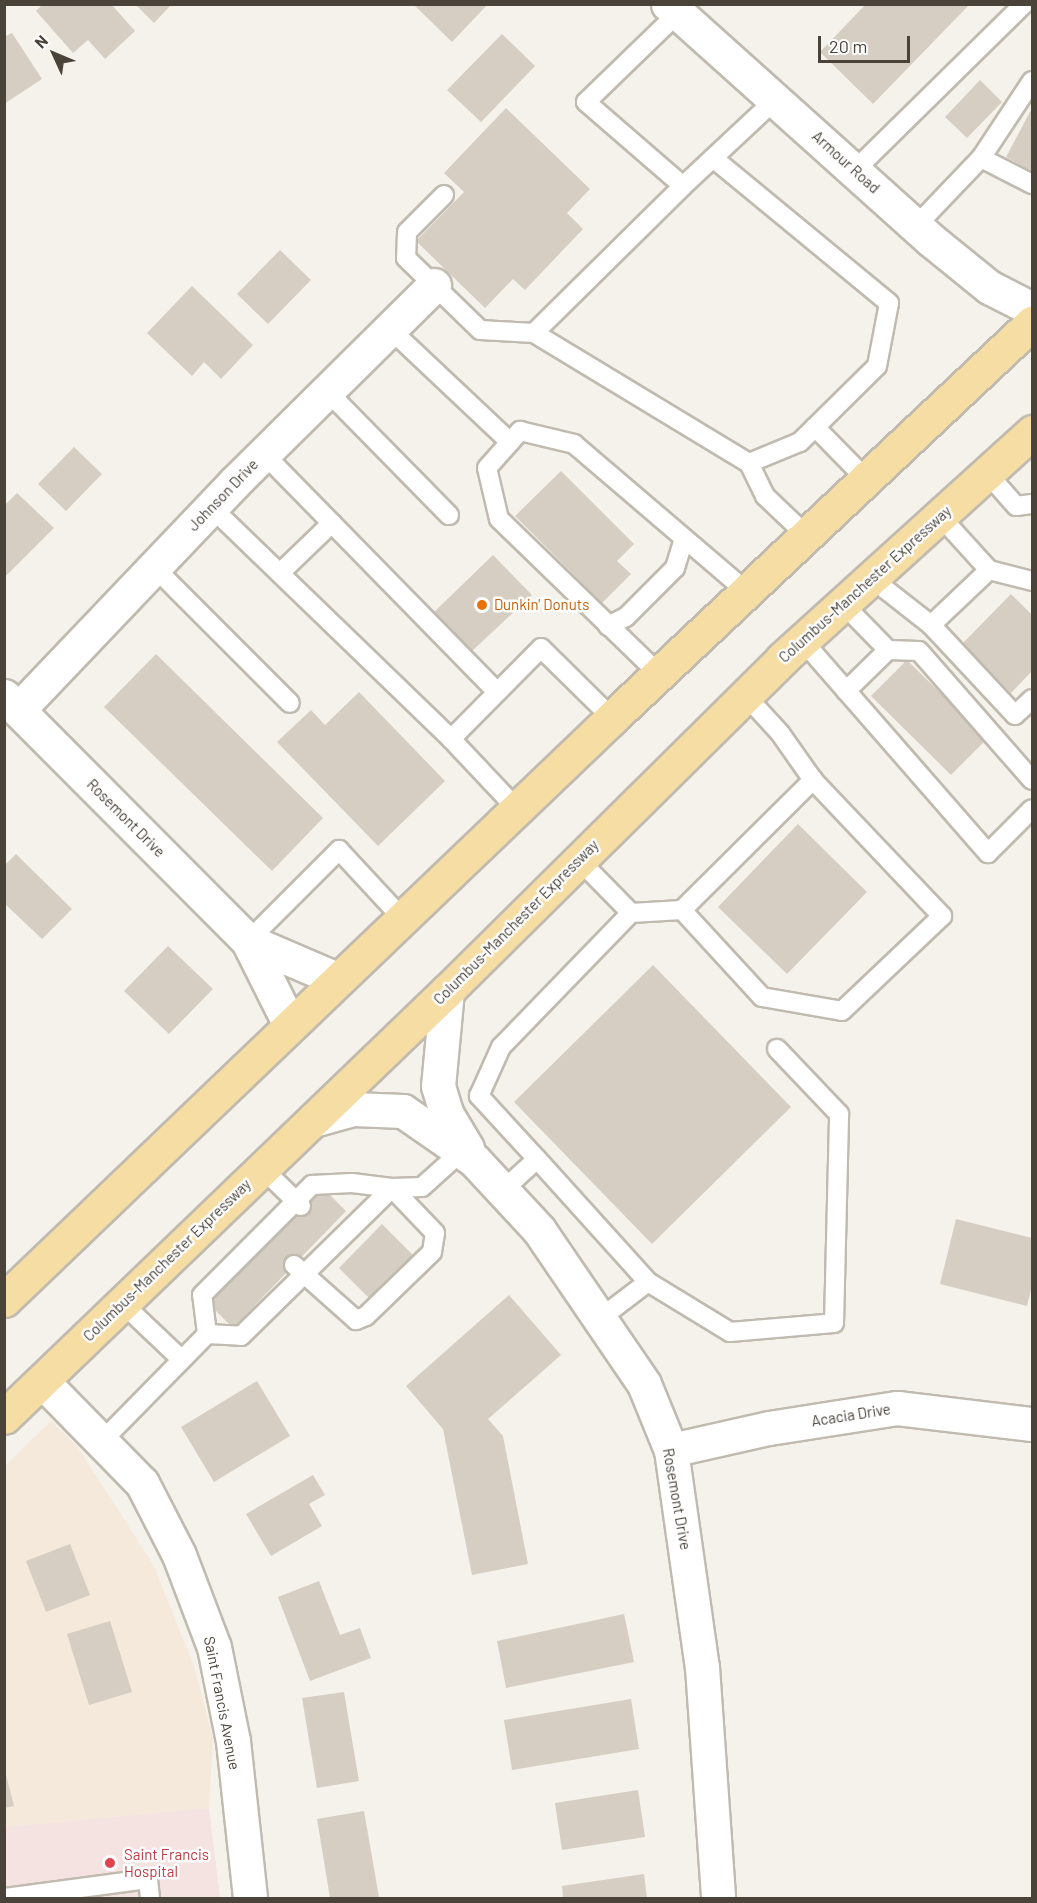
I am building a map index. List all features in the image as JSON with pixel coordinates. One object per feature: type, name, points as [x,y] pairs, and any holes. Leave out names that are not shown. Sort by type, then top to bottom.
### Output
[{"type":"main road","points":[[4,1300],[337,979],[1032,323]]},
{"type":"main road","name":"Columbus-Manchester Expressway","points":[[4,1416],[447,991],[802,640],[1032,432]]},
{"type":"street","name":"Armour Road","points":[[673,9],[777,98],[916,226],[989,287],[1032,309]]},
{"type":"street","name":"Johnson Drive","points":[[11,703],[154,567],[264,453],[434,285]]},
{"type":"street","name":"Rosemont Drive","points":[[11,703],[248,941],[290,1025]]},
{"type":"street","name":"Rosemont Drive","points":[[248,941],[337,979]]},
{"type":"street","name":"Rosemont Drive","points":[[447,991],[438,1086],[446,1113],[468,1156]]},
{"type":"street","name":"Rosemont Drive","points":[[313,1120],[353,1109],[404,1112],[468,1156],[539,1230],[602,1317],[644,1384],[671,1450],[702,1667],[718,1899]]},
{"type":"street","name":"Saint Francis Avenue","points":[[42,1381],[103,1440],[142,1483],[179,1555],[214,1647],[233,1741],[250,1899]]},
{"type":"street","name":"Acacia Drive","points":[[671,1450],[769,1428],[897,1408],[1032,1424]]},
{"type":"lane","points":[[855,170],[1024,4]]},
{"type":"lane","points":[[673,9],[586,102],[683,186]]},
{"type":"lane","points":[[916,226],[981,158],[1032,81]]},
{"type":"lane","points":[[534,333],[683,186],[777,98]]},
{"type":"lane","points":[[713,158],[889,303],[877,366],[800,442],[749,464]]},
{"type":"lane","points":[[981,158],[1032,184]]},
{"type":"lane","points":[[444,195],[407,232],[406,258],[480,330],[534,333],[749,464],[765,496],[806,535]]},
{"type":"lane","points":[[390,329],[510,442]]},
{"type":"lane","points":[[327,391],[448,515]]},
{"type":"lane","points":[[815,427],[866,479]]},
{"type":"lane","points":[[659,674],[499,519],[487,468],[520,431],[574,444],[747,592]]},
{"type":"lane","points":[[264,453],[497,692]]},
{"type":"lane","points":[[987,473],[1016,506],[1032,504]]},
{"type":"lane","points":[[211,507],[451,739],[517,809]]},
{"type":"lane","points":[[940,516],[989,570],[1032,581]]},
{"type":"lane","points":[[279,573],[332,523]]},
{"type":"lane","points":[[608,626],[626,617],[675,568],[684,538]]},
{"type":"lane","points":[[154,567],[290,703]]},
{"type":"lane","points":[[932,625],[989,570]]},
{"type":"lane","points":[[871,578],[932,625],[1015,715],[1032,699]]},
{"type":"lane","points":[[843,604],[888,650],[919,651],[1032,780]]},
{"type":"lane","points":[[802,640],[988,853],[1032,808]]},
{"type":"lane","points":[[451,739],[542,648],[612,718]]},
{"type":"lane","points":[[846,691],[888,650]]},
{"type":"lane","points":[[682,910],[762,997],[842,1011],[942,916],[813,780],[780,733],[745,695]]},
{"type":"lane","points":[[777,1048],[839,1114],[834,1323],[730,1332],[648,1282],[479,1096],[501,1047],[632,913],[682,910],[813,780]]},
{"type":"lane","points":[[248,941],[339,850],[402,918]]},
{"type":"lane","points":[[579,860],[632,913]]},
{"type":"lane","points":[[207,1334],[202,1295],[231,1272],[298,1204],[312,1185],[352,1183],[392,1188],[422,1187],[468,1156]]},
{"type":"lane","points":[[502,1191],[537,1160]]},
{"type":"lane","points":[[262,1168],[298,1204]]},
{"type":"lane","points":[[103,1440],[207,1334],[241,1336],[265,1304],[332,1236],[392,1188]]},
{"type":"lane","points":[[299,1269],[347,1316],[356,1320],[366,1316],[436,1242],[435,1233],[392,1188]]},
{"type":"lane","points":[[602,1317],[648,1282]]},
{"type":"lane","points":[[123,1304],[182,1360]]},
{"type":"lane","points":[[5,1899],[148,1879],[150,1899]]},
{"type":"shaded area","points":[[51,1421],[77,1446],[154,1566],[194,1666],[213,1739],[209,1808],[5,1827],[5,1466]]},
{"type":"shaded area","name":"Saint Francis Hospital","points":[[209,1808],[220,1898],[5,1898],[5,1827]]},
{"type":"building","points":[[43,4],[111,4],[135,31],[105,59],[88,40],[73,53],[36,11]]},
{"type":"building","points":[[135,4],[172,4],[154,23]]},
{"type":"building","points":[[413,4],[488,4],[452,42]]},
{"type":"building","points":[[866,4],[970,4],[873,104],[820,52]]},
{"type":"building","points":[[12,33],[42,79],[4,104],[4,37]]},
{"type":"building","points":[[502,34],[535,66],[481,122],[447,90]]},
{"type":"building","points":[[980,80],[1002,102],[967,138],[945,117]]},
{"type":"building","points":[[506,108],[590,189],[567,213],[583,229],[525,290],[513,279],[485,308],[416,241],[464,192],[444,173]]},
{"type":"building","points":[[1032,108],[1032,171],[1006,157]]},
{"type":"building","points":[[280,250],[311,280],[268,324],[237,294]]},
{"type":"building","points":[[192,286],[253,345],[221,379],[204,362],[192,376],[147,333]]},
{"type":"building","points":[[74,447],[102,474],[66,511],[38,484]]},
{"type":"building","points":[[561,471],[634,544],[617,561],[631,574],[602,603],[515,516]]},
{"type":"building","points":[[17,493],[54,528],[4,578],[4,506]]},
{"type":"building","name":"Dunkin' Donuts","points":[[493,555],[532,595],[470,653],[432,614]]},
{"type":"building","points":[[1011,594],[1032,615],[1032,671],[1011,693],[961,645]]},
{"type":"building","points":[[156,654],[323,818],[272,871],[104,707]]},
{"type":"building","points":[[907,660],[987,739],[951,775],[871,696]]},
{"type":"building","points":[[359,692],[445,781],[378,846],[277,742],[311,710],[325,725]]},
{"type":"building","points":[[798,824],[867,892],[787,974],[718,907]]},
{"type":"building","points":[[16,854],[72,909],[42,939],[4,903],[4,866]]},
{"type":"building","points":[[168,946],[213,989],[169,1034],[124,991]]},
{"type":"building","points":[[653,965],[791,1107],[652,1244],[514,1102]]},
{"type":"building","points":[[321,1186],[346,1211],[233,1328],[208,1303]]},
{"type":"building","points":[[956,1219],[1032,1238],[1032,1286],[1027,1306],[940,1284]]},
{"type":"building","points":[[382,1224],[413,1255],[369,1298],[339,1268]]},
{"type":"building","points":[[509,1295],[561,1355],[488,1419],[503,1436],[528,1564],[472,1575],[443,1429],[406,1386]]},
{"type":"building","points":[[257,1381],[290,1436],[214,1482],[181,1427]]},
{"type":"building","points":[[313,1475],[325,1495],[309,1504],[322,1526],[271,1556],[246,1514]]},
{"type":"building","points":[[70,1544],[90,1595],[46,1612],[26,1561]]},
{"type":"building","points":[[319,1581],[340,1635],[360,1628],[371,1658],[310,1681],[278,1597]]},
{"type":"building","points":[[624,1614],[634,1662],[506,1688],[497,1641]]},
{"type":"building","points":[[110,1621],[132,1692],[89,1705],[67,1634]]},
{"type":"building","points":[[344,1692],[359,1781],[317,1788],[302,1698]]},
{"type":"building","points":[[631,1699],[639,1749],[512,1770],[504,1720]]},
{"type":"building","points":[[4,1767],[14,1806],[4,1808]]},
{"type":"building","points":[[638,1790],[645,1837],[562,1850],[555,1803]]},
{"type":"building","points":[[364,1811],[379,1897],[330,1898],[317,1819]]},
{"type":"building","points":[[644,1874],[647,1898],[563,1898],[562,1886]]},
{"type":"place","name":"Dunkin' Donuts","points":[[482,605]]},
{"type":"place","name":"Saint Francis Hospital","points":[[110,1863]]}]
